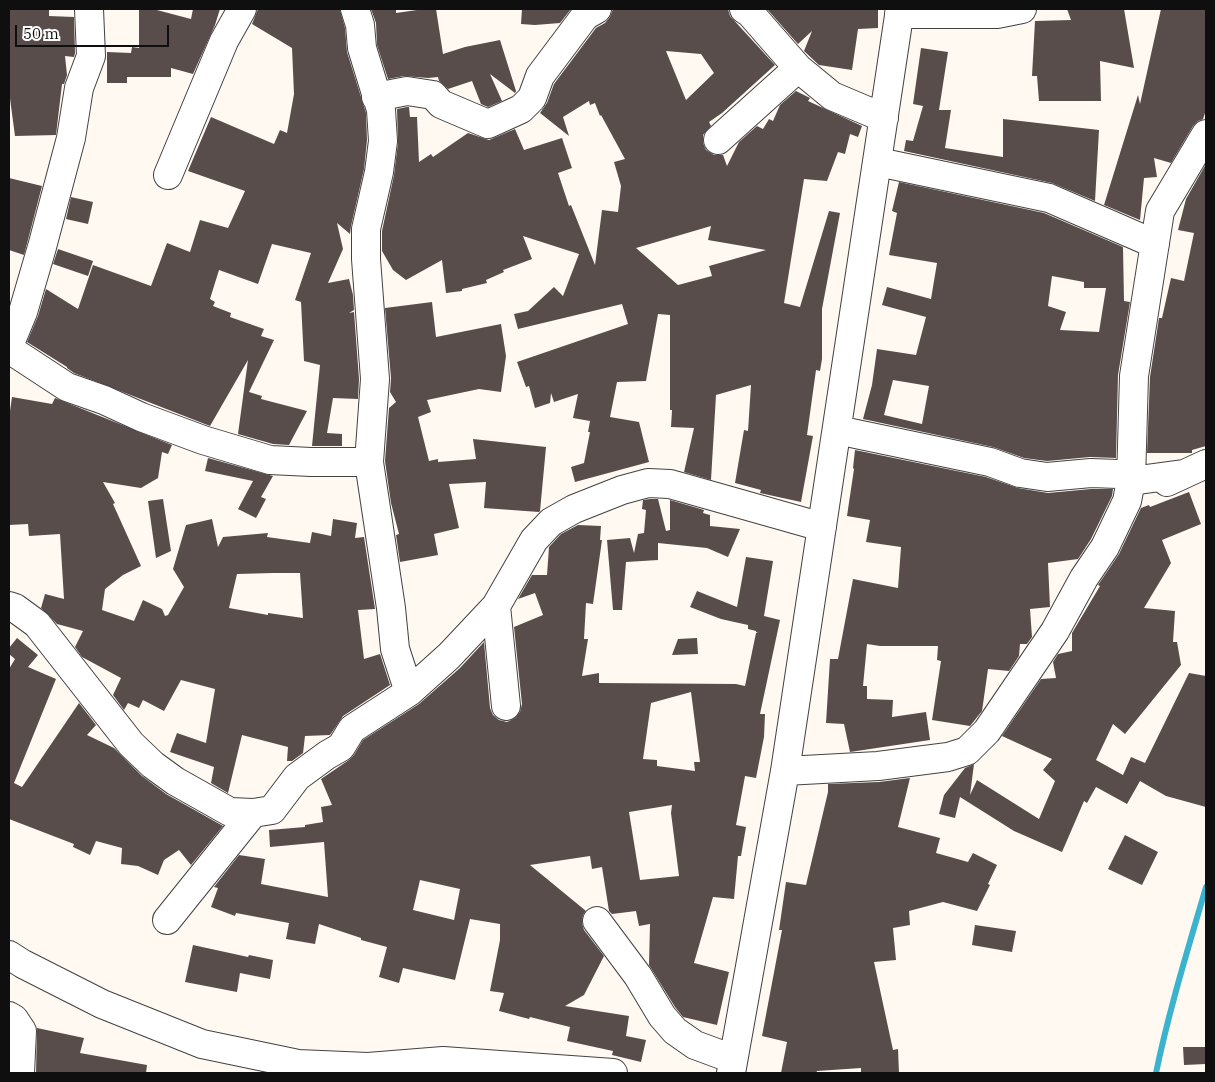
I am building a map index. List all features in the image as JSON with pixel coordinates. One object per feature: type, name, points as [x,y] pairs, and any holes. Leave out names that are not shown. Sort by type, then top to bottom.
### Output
[{"type":"street","points":[[89,9],[91,56],[79,88],[71,138],[42,246],[23,312],[9,348],[67,387],[203,440],[270,460],[369,462]]},
{"type":"street","points":[[168,175],[224,41],[242,9]]},
{"type":"street","points":[[355,9],[360,25],[362,48],[381,110],[382,141],[379,172],[366,229],[366,259],[375,380],[369,462],[391,608],[395,649],[409,692]]},
{"type":"street","points":[[376,97],[407,91],[433,95],[441,104],[488,124],[520,109],[532,98],[540,76],[585,16],[597,9]]},
{"type":"street","points":[[744,9],[750,13],[798,68],[832,96],[884,118]]},
{"type":"street","points":[[597,921],[638,976],[662,1016],[675,1031],[732,1066],[785,771],[900,11],[997,14],[1022,9]]},
{"type":"street","points":[[718,140],[798,68]]},
{"type":"street","points":[[785,771],[878,766],[948,757],[967,751],[987,731],[1055,631],[1084,578],[1104,547],[1129,491],[1134,376],[1160,211],[1206,134]]},
{"type":"street","points":[[878,162],[1049,198],[1155,244]]},
{"type":"street","points":[[837,430],[990,462],[1020,473],[1047,477],[1091,473],[1118,474],[1129,491]]},
{"type":"street","points":[[1129,491],[1195,469]]},
{"type":"street","points":[[9,606],[15,608],[37,624],[131,744],[153,765],[175,781],[230,812],[253,814],[272,810],[297,777],[341,747],[352,729],[409,692],[449,656],[496,606],[534,540],[551,522],[574,509],[622,490],[648,483],[670,484],[822,527]]},
{"type":"street","points":[[496,606],[506,706]]},
{"type":"street","points":[[167,920],[253,814]]},
{"type":"street","points":[[9,955],[102,1004],[202,1044],[298,1064],[367,1070],[443,1061],[613,1073]]},
{"type":"street","points":[[9,1016],[14,1019],[22,1031],[20,1073]]},
{"type":"building","points":[[9,9],[49,9],[49,16],[74,17],[75,53],[74,57],[65,56],[67,75],[64,84],[62,84],[56,135],[15,136],[9,91]]},
{"type":"building","points":[[139,9],[153,9],[191,19],[193,9],[220,9],[215,25],[193,74],[171,68],[171,77],[127,77],[127,83],[107,83],[107,52],[131,53],[132,47],[139,48]]},
{"type":"building","points":[[258,9],[340,10],[345,28],[347,52],[366,113],[367,140],[364,169],[350,234],[337,223],[343,249],[328,283],[349,279],[353,295],[354,310],[349,313],[354,312],[359,379],[358,399],[333,398],[327,433],[342,434],[342,446],[312,446],[320,365],[304,361],[301,302],[295,300],[311,253],[272,244],[258,284],[219,270],[210,299],[215,302],[213,306],[231,313],[230,317],[264,329],[261,336],[274,340],[249,392],[262,396],[261,399],[307,411],[289,445],[273,444],[238,434],[248,360],[210,426],[74,373],[27,342],[38,316],[46,289],[78,309],[93,265],[151,286],[167,243],[190,252],[200,220],[228,228],[245,191],[188,171],[211,117],[274,144],[280,130],[287,133],[294,94],[292,48],[252,24]]},
{"type":"building","points":[[371,9],[396,9],[396,13],[436,9],[443,54],[465,47],[500,40],[516,91],[515,93],[490,74],[502,101],[488,107],[481,104],[472,81],[448,89],[439,81],[438,77],[404,76],[388,79],[377,45],[376,23]]},
{"type":"building","points":[[522,9],[571,9],[560,23],[535,25],[521,24]]},
{"type":"building","points":[[613,9],[728,9],[730,16],[775,65],[722,113],[709,122],[711,126],[703,135],[703,143],[706,150],[714,155],[723,155],[727,166],[739,142],[757,126],[763,129],[769,119],[773,121],[780,105],[796,91],[810,98],[808,101],[862,126],[858,137],[850,134],[845,154],[838,152],[827,181],[804,179],[784,303],[800,307],[829,211],[840,213],[822,309],[822,359],[820,371],[816,370],[807,435],[813,436],[801,502],[760,493],[761,490],[735,483],[744,430],[748,431],[751,385],[716,395],[711,480],[684,472],[694,428],[671,427],[670,315],[658,314],[646,381],[617,382],[610,417],[639,422],[649,462],[575,482],[571,467],[584,463],[590,432],[588,432],[590,421],[573,418],[578,394],[554,402],[551,393],[550,403],[535,408],[529,386],[526,387],[517,362],[628,324],[622,304],[518,329],[514,314],[528,311],[554,287],[563,296],[579,254],[523,236],[532,259],[503,270],[504,272],[486,280],[487,283],[462,289],[462,291],[446,293],[442,260],[406,280],[393,270],[382,251],[382,231],[394,175],[398,143],[397,109],[409,107],[410,117],[417,117],[419,162],[431,154],[433,157],[468,133],[489,140],[515,129],[524,150],[562,138],[572,168],[558,173],[569,206],[571,205],[595,265],[602,210],[618,212],[621,186],[614,162],[625,159],[600,116],[595,103],[590,105],[589,101],[563,117],[569,136],[540,113],[547,103],[554,84],[596,28],[605,23]],"holes":[[[666,51],[701,54],[714,73],[686,100]],[[711,226],[708,240],[766,250],[709,266],[712,276],[678,285],[636,248]]]},
{"type":"building","points":[[767,9],[878,9],[878,28],[858,29],[852,70],[819,65],[804,51],[812,31],[798,44]]},
{"type":"building","points":[[1067,9],[1124,9],[1134,68],[1100,61],[1101,101],[1039,101],[1037,76],[1032,76],[1035,21],[1071,20]]},
{"type":"building","points":[[1161,9],[1206,9],[1206,110],[1203,119],[1193,126],[1171,163],[1154,158],[1157,177],[1144,178],[1140,220],[1104,205],[1138,95],[1140,104]]},
{"type":"building","points":[[921,48],[948,52],[939,110],[951,110],[945,148],[1003,157],[1003,119],[1099,130],[1095,201],[1052,183],[904,151],[906,140],[913,141],[923,106],[913,104]]},
{"type":"building","points":[[1206,164],[1206,446],[1192,450],[1192,453],[1147,453],[1150,377],[1159,318],[1162,318],[1171,278],[1184,281],[1194,233],[1178,230],[1186,199]]},
{"type":"building","points":[[9,178],[42,186],[24,255],[9,250]]},
{"type":"building","points":[[899,182],[1044,213],[1123,247],[1124,301],[1130,302],[1118,375],[1116,458],[1090,457],[1047,461],[1024,458],[993,447],[863,419],[872,385],[877,349],[916,355],[926,317],[882,305],[887,287],[931,299],[937,263],[889,255],[897,213],[892,211]],"holes":[[[1052,276],[1084,282],[1084,288],[1106,288],[1099,332],[1060,330],[1066,312],[1048,306]],[[893,380],[929,386],[922,424],[884,415]]]},
{"type":"building","points":[[71,197],[93,202],[88,224],[66,219]]},
{"type":"building","points":[[58,249],[93,261],[88,276],[53,264]]},
{"type":"building","points":[[432,302],[436,337],[501,324],[506,356],[501,392],[479,389],[427,400],[431,412],[418,417],[429,461],[438,459],[438,462],[476,459],[473,439],[546,447],[540,511],[484,508],[486,482],[449,484],[459,528],[434,534],[438,555],[400,562],[396,535],[399,534],[391,503],[385,461],[389,408],[396,402],[390,392],[391,378],[385,308]]},
{"type":"building","points":[[12,397],[52,404],[55,398],[172,445],[168,454],[162,452],[158,478],[141,488],[103,482],[115,503],[113,504],[141,566],[123,575],[105,589],[102,610],[134,621],[143,600],[162,609],[165,616],[168,615],[184,587],[173,569],[186,525],[212,519],[218,547],[223,537],[268,533],[267,537],[310,543],[312,532],[331,536],[333,519],[357,523],[355,538],[364,537],[375,609],[358,610],[364,659],[380,654],[390,685],[343,716],[330,735],[305,736],[303,753],[292,761],[287,761],[288,747],[242,735],[228,793],[211,783],[214,767],[170,752],[177,733],[206,743],[215,689],[181,680],[164,711],[143,700],[139,708],[128,703],[124,710],[113,695],[121,678],[82,657],[75,647],[83,631],[57,624],[41,608],[45,594],[64,599],[60,534],[29,536],[28,524],[9,525],[9,418]],"holes":[[[300,573],[303,618],[268,613],[268,615],[229,608],[237,574]]]},
{"type":"building","points":[[855,450],[986,477],[1018,488],[1048,493],[1113,489],[1112,496],[1091,539],[1078,559],[1048,563],[1050,607],[1030,609],[1032,637],[1027,644],[1020,644],[1019,656],[1009,671],[988,669],[982,711],[970,726],[932,720],[941,661],[937,660],[938,646],[880,646],[867,644],[863,686],[867,686],[867,699],[893,700],[892,717],[926,712],[930,740],[850,752],[844,724],[826,723],[830,659],[838,659],[853,579],[898,588],[901,547],[866,542],[870,520],[847,516]]},
{"type":"building","points":[[208,458],[273,476],[261,497],[266,499],[256,518],[238,509],[253,481],[205,471]]},
{"type":"building","points":[[1189,492],[1201,524],[1162,540],[1171,563],[1144,608],[1175,611],[1173,642],[1177,642],[1181,665],[1125,734],[1113,724],[1096,760],[1123,775],[1131,757],[1145,763],[1189,673],[1206,676],[1206,807],[1166,796],[1140,781],[1127,804],[1096,787],[1087,803],[1084,801],[1062,852],[1014,831],[960,797],[955,818],[939,814],[944,795],[965,768],[974,764],[970,795],[977,780],[1039,819],[1055,781],[1043,770],[1052,759],[1002,736],[1041,679],[1056,678],[1053,662],[1058,654],[1072,651],[1072,633],[1100,586],[1098,585],[1119,554],[1141,508],[1149,505],[1150,507]]},
{"type":"building","points":[[163,499],[171,551],[156,558],[148,501]]},
{"type":"building","points":[[658,499],[666,531],[670,530],[670,500],[704,510],[703,513],[710,515],[710,526],[740,529],[728,557],[707,548],[658,543],[658,560],[626,562],[622,610],[613,610],[607,540],[630,538],[634,553],[638,534],[644,533],[646,510],[642,509],[643,500]]},
{"type":"building","points":[[578,525],[601,526],[600,540],[602,540],[593,604],[586,603],[584,639],[588,639],[582,676],[599,673],[599,683],[736,684],[745,686],[756,633],[758,633],[748,629],[748,625],[721,619],[690,607],[697,591],[737,607],[746,557],[773,561],[764,616],[780,620],[760,714],[765,714],[764,737],[756,778],[745,776],[736,825],[746,827],[741,856],[738,856],[734,899],[713,897],[694,963],[729,972],[717,1025],[683,1017],[675,1007],[649,965],[650,924],[639,926],[636,911],[612,914],[609,911],[602,867],[592,869],[590,856],[530,865],[586,911],[583,915],[582,923],[584,930],[604,956],[584,995],[565,1006],[629,1016],[626,1036],[646,1040],[641,1062],[612,1055],[613,1051],[567,1041],[570,1027],[499,1011],[504,993],[490,991],[500,940],[500,924],[470,919],[455,980],[403,968],[399,983],[379,977],[387,947],[361,940],[361,938],[319,924],[315,944],[286,939],[289,923],[236,913],[235,916],[211,907],[218,888],[214,887],[239,855],[265,859],[261,884],[328,897],[324,842],[270,847],[269,830],[305,827],[305,825],[323,822],[321,807],[332,805],[321,779],[349,760],[363,740],[419,704],[460,668],[484,642],[490,708],[493,715],[499,720],[507,722],[515,718],[520,712],[522,704],[514,627],[543,615],[535,593],[518,599],[532,575],[547,575],[549,547],[561,534]],"holes":[[[691,692],[700,762],[694,762],[695,771],[657,766],[657,760],[643,759],[651,703]],[[672,805],[671,813],[679,876],[640,880],[629,812]],[[420,880],[460,889],[454,920],[413,910]]]},
{"type":"building","points":[[17,638],[38,655],[28,667],[56,679],[14,783],[22,787],[79,703],[96,725],[87,735],[114,748],[142,776],[166,794],[223,826],[191,865],[179,850],[164,860],[158,875],[138,866],[121,864],[122,848],[96,841],[90,855],[73,847],[74,844],[9,819],[9,669],[15,659],[9,654],[9,648]]},
{"type":"building","points":[[697,638],[698,654],[672,655],[678,639]]},
{"type":"building","points":[[910,778],[898,827],[940,838],[936,853],[968,862],[973,853],[997,865],[988,884],[990,885],[977,911],[943,902],[909,911],[910,925],[893,928],[896,960],[874,962],[893,1050],[898,1049],[899,1073],[861,1073],[861,1068],[817,1071],[816,1073],[781,1073],[787,1042],[762,1036],[782,930],[779,930],[786,882],[806,885],[828,792],[828,784],[879,782]]},
{"type":"building","points":[[1125,835],[1158,852],[1142,885],[1108,869]]},
{"type":"building","points":[[975,925],[1016,931],[1012,952],[972,945]]},
{"type":"building","points":[[193,945],[248,957],[249,955],[273,960],[270,979],[240,973],[237,992],[185,982]]},
{"type":"building","points":[[37,1028],[84,1038],[80,1053],[147,1065],[146,1073],[36,1073]]},
{"type":"building","points":[[1183,1047],[1206,1047],[1206,1064],[1184,1065]]},
{"type":"waterway","points":[[1156,1073],[1173,1003],[1206,887]]}]
